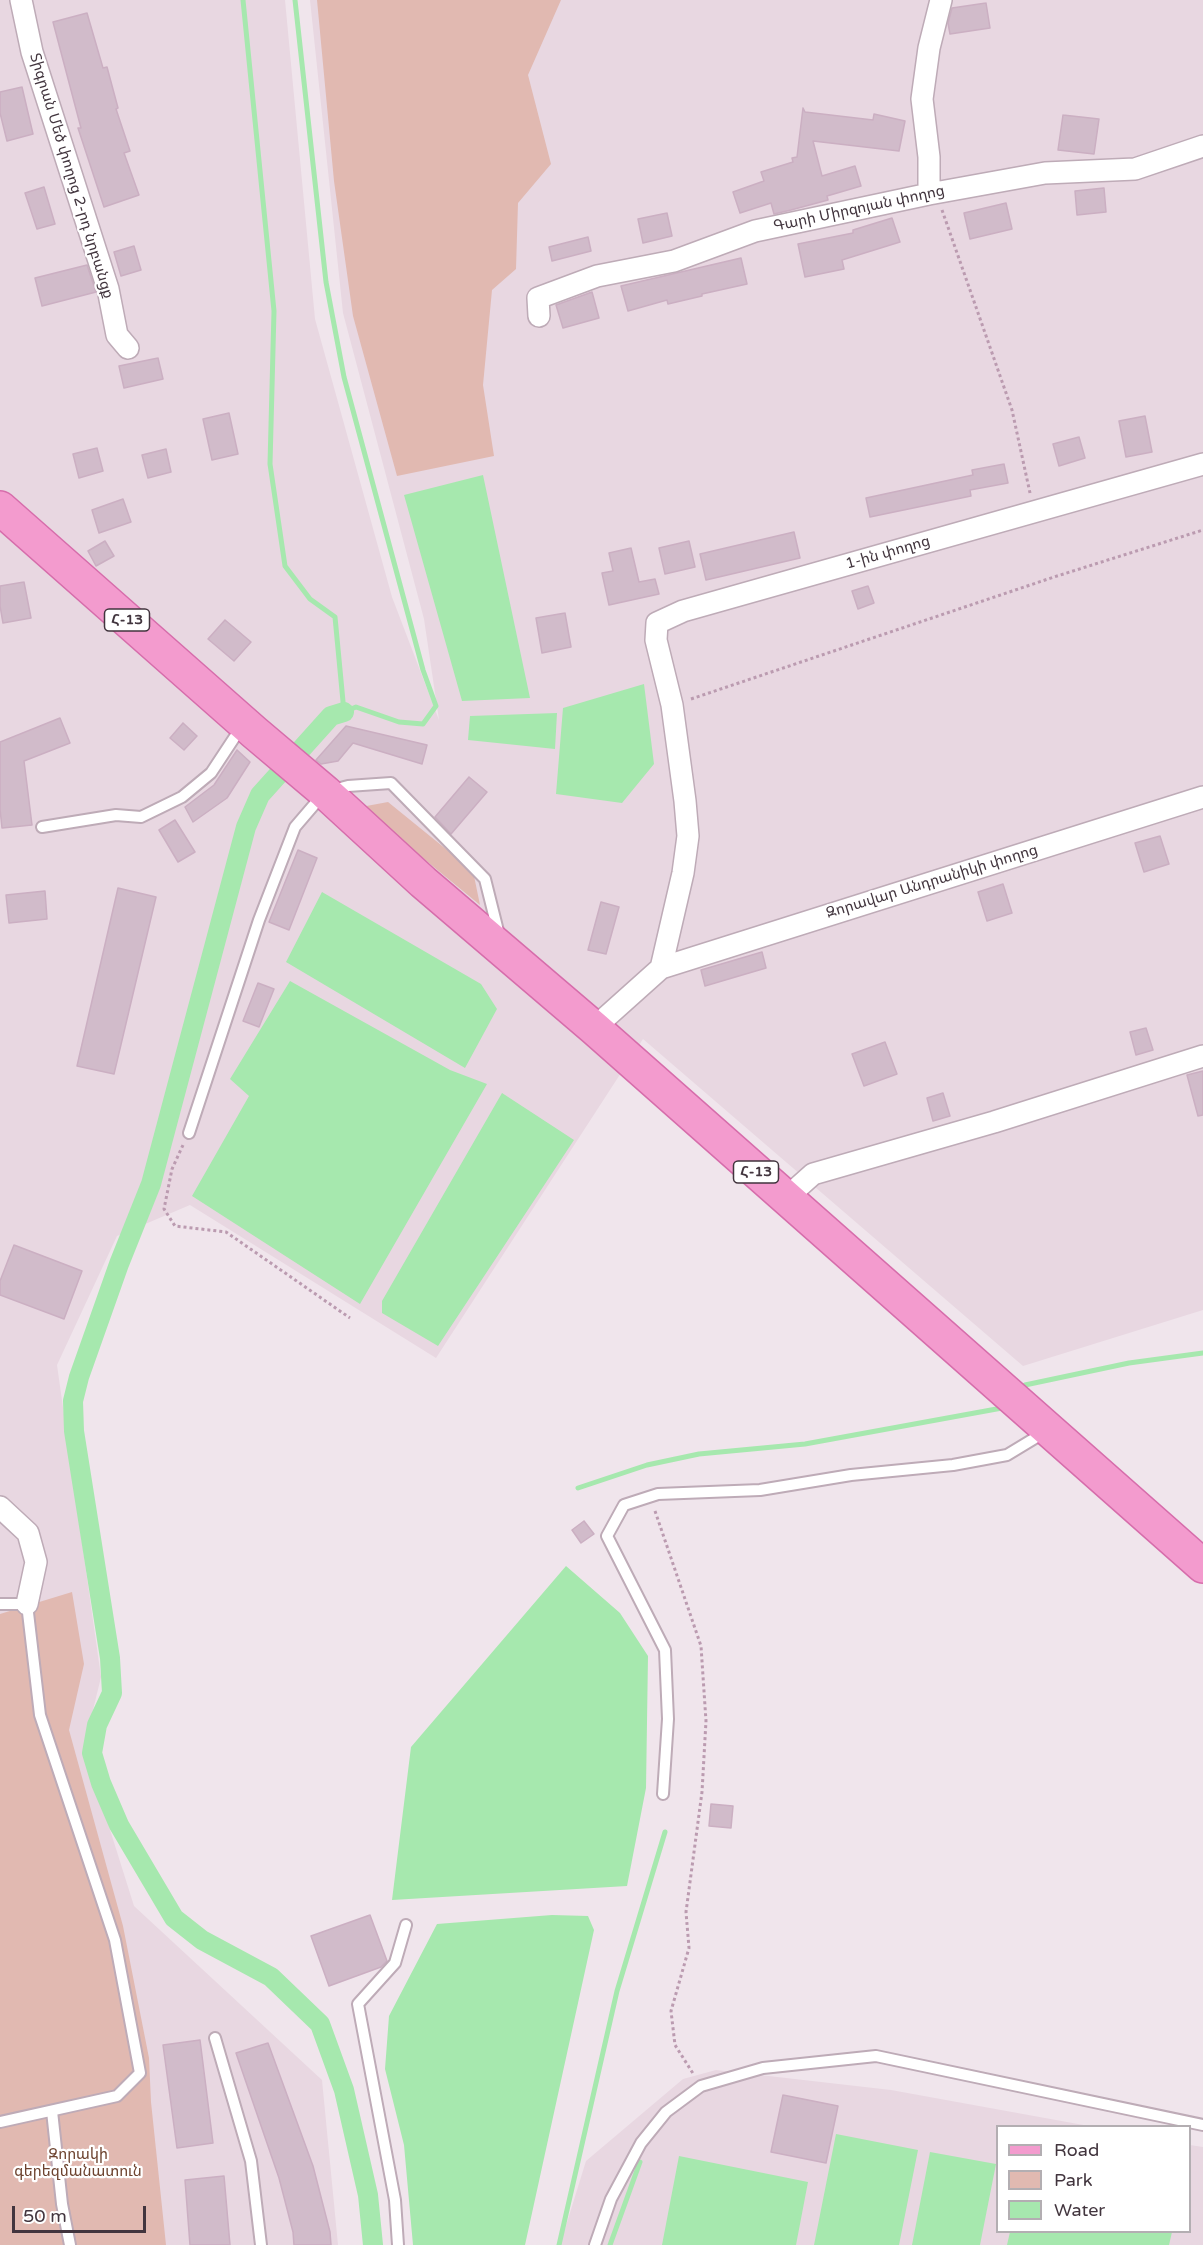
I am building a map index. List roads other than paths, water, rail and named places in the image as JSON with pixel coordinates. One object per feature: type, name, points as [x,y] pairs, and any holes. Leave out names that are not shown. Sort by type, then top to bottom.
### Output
[{"type":"main road","name":"Հ-13","points":[[0,508],[504,952],[594,1028],[1203,1566]]},
{"type":"street","name":"Տիգրան Մեծ փողոց 2-րդ նրբանցք","points":[[21,0],[32,52],[108,289],[117,335],[128,348]]},
{"type":"street","points":[[930,194],[929,157],[922,99],[929,48],[941,0]]},
{"type":"street","name":"Գարի Միրզոյան փողոց","points":[[539,316],[538,298],[597,276],[674,261],[755,231],[930,194],[1045,173],[1135,169],[1203,146]]},
{"type":"street","name":"1-ին փողոց","points":[[661,968],[683,873],[688,837],[672,705],[656,640],[657,623],[683,611],[1203,465]]},
{"type":"street","name":"Զորավար Անդրանիկի փողոց","points":[[661,968],[1203,797]]},
{"type":"street","points":[[594,1028],[661,968]]},
{"type":"street","points":[[785,1198],[813,1174],[994,1122],[1203,1056]]},
{"type":"street","points":[[0,1507],[28,1533],[36,1562],[27,1604]]},
{"type":"lane","points":[[42,827],[116,815],[141,817],[182,797],[211,773],[249,728]]},
{"type":"lane","points":[[189,1133],[259,920],[295,827],[317,785],[348,786],[391,783],[485,879],[504,952]]},
{"type":"lane","points":[[663,1794],[668,1719],[665,1650],[607,1536],[624,1505],[658,1494],[760,1490],[850,1475],[953,1465],[1007,1455],[1048,1430]]},
{"type":"lane","points":[[0,1604],[27,1604],[40,1714],[116,1940],[140,2073],[117,2096],[0,2122]]},
{"type":"lane","points":[[398,2245],[395,2200],[358,2004],[395,1963],[406,1925]]},
{"type":"lane","points":[[215,2038],[251,2161],[261,2245]]},
{"type":"lane","points":[[595,2245],[610,2199],[641,2143],[666,2112],[701,2086],[763,2068],[876,2056],[1203,2125]]},
{"type":"lane","points":[[52,2110],[62,2204],[70,2245]]},
{"type":"water","points":[[483,475],[530,698],[462,701],[404,495]]},
{"type":"water","points":[[644,684],[654,764],[622,803],[556,794],[563,708]]},
{"type":"water","points":[[557,713],[555,749],[468,740],[470,716]]},
{"type":"water","points":[[322,892],[481,984],[497,1009],[465,1068],[286,962]]},
{"type":"water","points":[[290,981],[450,1070],[487,1084],[360,1304],[192,1196],[249,1096],[230,1079]]},
{"type":"water","points":[[502,1093],[574,1140],[438,1346],[382,1313],[382,1301]]},
{"type":"water","points":[[566,1566],[620,1613],[648,1656],[646,1788],[627,1886],[392,1900],[411,1747]]},
{"type":"water","points":[[552,1915],[588,1916],[594,1930],[525,2245],[413,2245],[404,2145],[385,2069],[389,2016],[437,1924]]},
{"type":"water","points":[[836,2134],[918,2150],[899,2245],[814,2245]]},
{"type":"water","points":[[930,2152],[996,2164],[980,2245],[912,2245]]},
{"type":"water","points":[[679,2156],[808,2182],[796,2245],[662,2245]]},
{"type":"water","points":[[1010,2233],[1172,2233],[1169,2245],[1007,2245]]},
{"type":"waterway","points":[[243,0],[274,311],[270,464],[285,566],[310,599],[335,617],[344,712],[356,707],[399,722],[423,724],[436,706],[423,670],[344,377],[326,282],[295,0]]},
{"type":"waterway","points":[[344,712],[331,716],[260,795],[246,827],[151,1184],[119,1264],[79,1377],[73,1401],[74,1431],[110,1658],[112,1693],[97,1725],[92,1753],[101,1783],[119,1825],[174,1918],[202,1940],[271,1977],[320,2024],[344,2090],[368,2195],[373,2245]]},
{"type":"waterway","points":[[1025,1385],[1129,1363],[1203,1353]]},
{"type":"waterway","points":[[578,1488],[647,1465],[699,1454],[805,1444],[1002,1408]]},
{"type":"waterway","points":[[559,2245],[617,1991],[665,1832]]},
{"type":"waterway","points":[[610,2245],[640,2162]]},
{"type":"park label","name":"Զորակի գերեզմանատուն","points":[[78,2164]]}]
